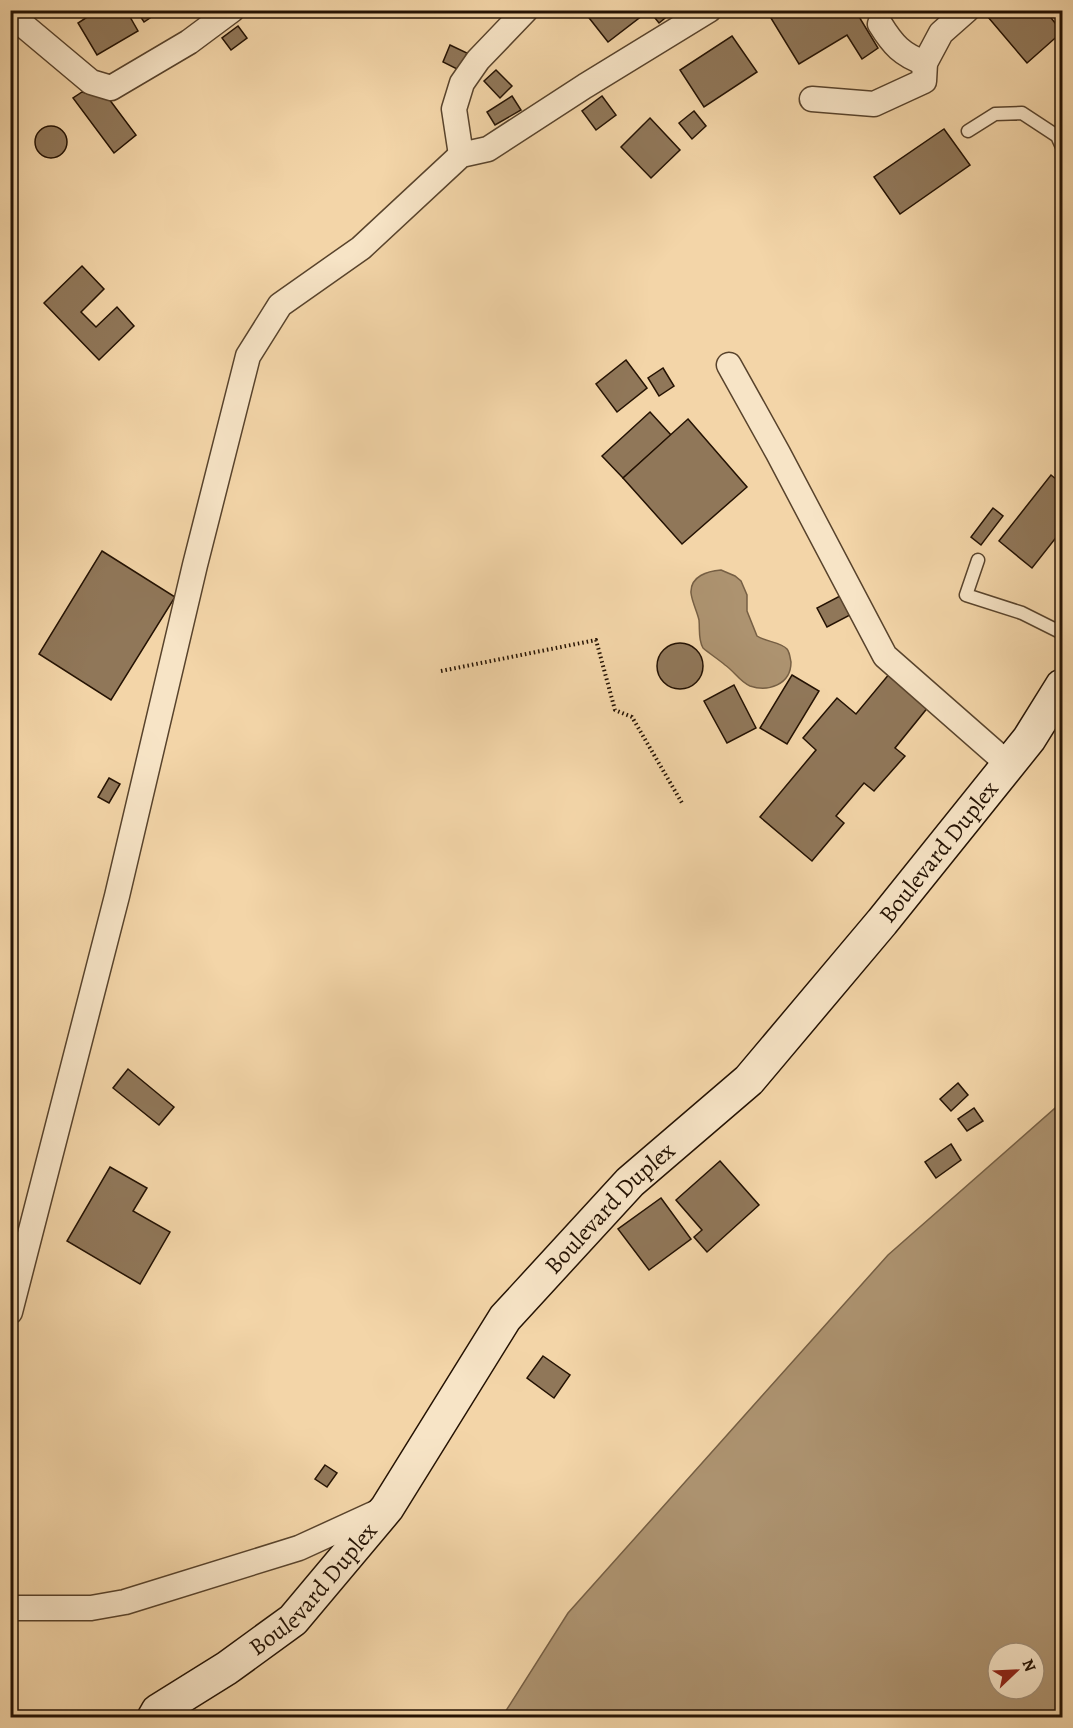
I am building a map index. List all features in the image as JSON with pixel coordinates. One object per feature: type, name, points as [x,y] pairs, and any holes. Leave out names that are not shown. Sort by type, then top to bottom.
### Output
[{"type":"street","points":[[10,22],[22,25],[91,82],[111,88],[189,42],[232,10]]},
{"type":"street","points":[[461,155],[454,109],[462,83],[478,60],[526,10]]},
{"type":"street","points":[[10,1312],[117,896],[195,565],[248,356],[280,305],[361,248],[461,155],[488,149],[709,10]]},
{"type":"street","points":[[812,99],[874,104],[924,81],[925,63],[941,33],[967,10]]},
{"type":"street","points":[[880,24],[892,43],[909,57],[925,63]]},
{"type":"street","points":[[729,365],[885,656],[1008,764]]},
{"type":"street","name":"Boulevard Duplex","points":[[154,1718],[158,1712],[227,1668],[293,1620],[387,1508],[505,1318],[630,1182],[749,1080],[882,922],[1029,739],[1062,686]]},
{"type":"street","points":[[10,1608],[91,1608],[125,1602],[299,1548],[387,1508]]},
{"type":"lane","points":[[968,131],[995,114],[1022,113],[1057,136],[1062,147]]},
{"type":"lane","points":[[978,560],[966,595],[1022,613],[1062,633]]},
{"type":"path","points":[[441,671],[596,640],[615,710],[632,717],[682,803]]},
{"type":"shaded area","points":[[721,570],[741,581],[747,595],[747,611],[757,636],[781,645],[788,651],[791,662],[790,670],[783,681],[777,685],[764,688],[750,686],[701,645],[699,620],[691,587],[693,582],[701,576]]},
{"type":"shaded area","points":[[1062,1102],[1062,1717],[502,1717],[568,1613],[888,1255]]},
{"type":"building","points":[[98,10],[126,10],[138,31],[97,55],[78,23]]},
{"type":"building","points":[[136,10],[162,10],[144,22]]},
{"type":"building","points":[[591,10],[639,10],[643,15],[608,42],[586,14]]},
{"type":"building","points":[[654,10],[665,10],[669,15],[659,23],[651,13]]},
{"type":"building","points":[[766,10],[855,10],[878,48],[862,59],[847,35],[799,64]]},
{"type":"building","points":[[982,10],[1045,10],[1062,32],[1027,63]]},
{"type":"building","points":[[238,26],[247,38],[231,50],[222,38]]},
{"type":"building","points":[[732,36],[757,72],[704,107],[680,70]]},
{"type":"building","points":[[450,45],[467,53],[459,70],[443,62]]},
{"type":"building","points":[[496,70],[512,86],[500,98],[484,81]]},
{"type":"building","points":[[82,92],[109,99],[136,135],[114,153],[73,98]]},
{"type":"building","points":[[512,96],[521,110],[495,125],[487,112]]},
{"type":"building","points":[[602,96],[616,115],[596,130],[582,111]]},
{"type":"building","points":[[694,111],[706,126],[692,139],[679,123]]},
{"type":"building","points":[[650,118],[680,150],[651,178],[621,147]]},
{"type":"building","points":[[51,126],[62,131],[67,142],[62,153],[51,158],[40,153],[35,142],[40,131]]},
{"type":"building","points":[[944,129],[970,165],[900,214],[874,177]]},
{"type":"building","points":[[82,266],[104,289],[81,312],[96,327],[117,307],[134,326],[99,360],[44,303]]},
{"type":"building","points":[[626,360],[647,388],[617,412],[596,384]]},
{"type":"building","points":[[663,368],[674,386],[659,396],[648,378]]},
{"type":"building","points":[[650,412],[671,435],[623,478],[602,456]]},
{"type":"building","points":[[688,419],[747,487],[682,544],[623,478]]},
{"type":"building","points":[[1051,475],[1062,484],[1062,530],[1032,568],[999,541]]},
{"type":"building","points":[[993,508],[1003,516],[981,545],[971,537]]},
{"type":"building","points":[[102,551],[175,597],[111,700],[39,654]]},
{"type":"building","points":[[840,596],[850,615],[827,627],[817,608]]},
{"type":"building","points":[[680,643],[696,650],[703,666],[696,682],[680,689],[664,682],[657,666],[664,650]]},
{"type":"building","points":[[890,673],[929,706],[895,748],[905,756],[874,791],[864,783],[836,816],[844,823],[812,861],[760,817],[816,750],[803,738],[837,698],[856,714]]},
{"type":"building","points":[[792,675],[819,691],[787,744],[760,728]]},
{"type":"building","points":[[734,685],[756,728],[727,743],[704,701]]},
{"type":"building","points":[[109,778],[120,784],[109,803],[98,797]]},
{"type":"building","points":[[128,1069],[174,1107],[159,1125],[113,1088]]},
{"type":"building","points":[[958,1083],[968,1095],[951,1111],[940,1099]]},
{"type":"building","points":[[974,1108],[983,1121],[967,1131],[958,1119]]},
{"type":"building","points":[[951,1144],[961,1160],[936,1178],[925,1162]]},
{"type":"building","points":[[720,1161],[759,1205],[707,1252],[694,1237],[702,1230],[676,1200]]},
{"type":"building","points":[[110,1167],[147,1188],[133,1211],[170,1232],[140,1284],[67,1241]]},
{"type":"building","points":[[661,1198],[691,1239],[649,1270],[618,1229]]},
{"type":"building","points":[[543,1356],[570,1375],[554,1398],[527,1378]]},
{"type":"building","points":[[325,1465],[337,1473],[327,1487],[315,1479]]}]
